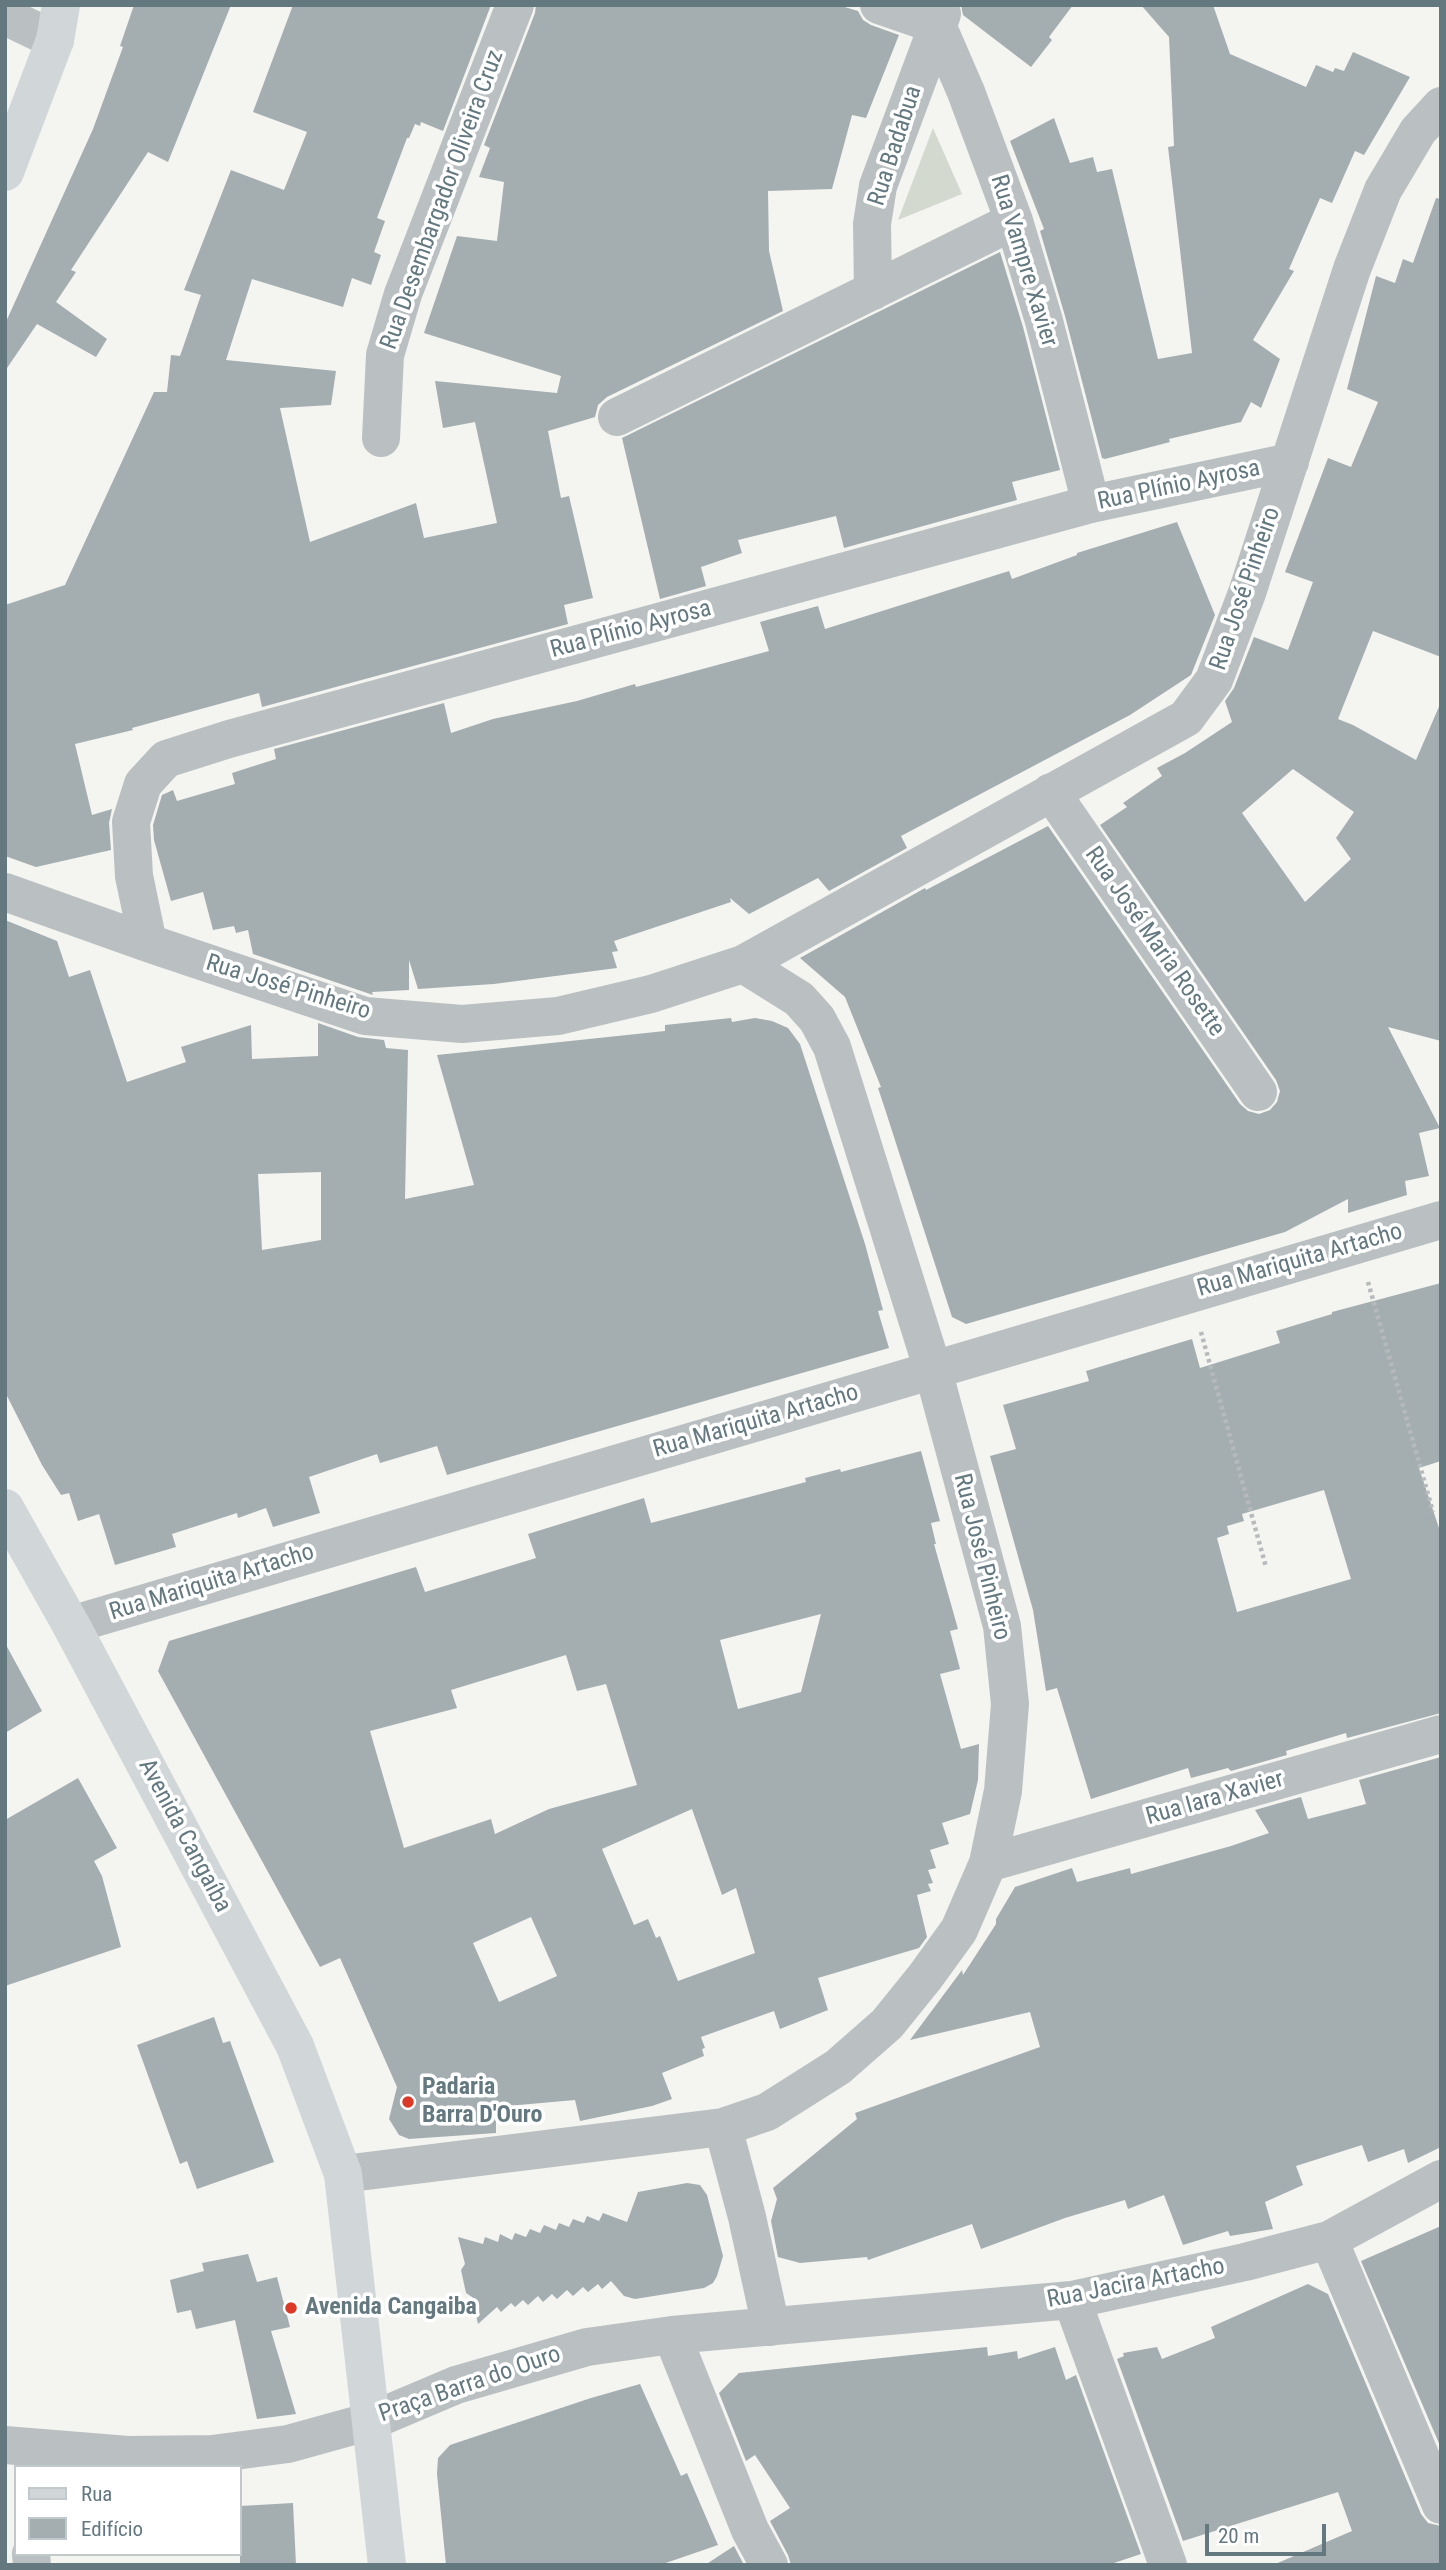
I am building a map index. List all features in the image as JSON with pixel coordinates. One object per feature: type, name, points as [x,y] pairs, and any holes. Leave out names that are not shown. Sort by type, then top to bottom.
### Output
[{"type":"main road","points":[[5,173],[58,23]]},
{"type":"main road","name":"Avenida Cangaíba","points":[[5,1508],[71,1625],[295,2046],[343,2174]]},
{"type":"main road","name":"Praça Barra do Ouro","points":[[343,2174],[371,2421]]},
{"type":"main road","points":[[371,2421],[387,2565]]},
{"type":"street","name":"Rua Desembargador Oliveira Cruz","points":[[381,438],[385,355],[404,295],[515,5]]},
{"type":"street","points":[[879,5],[941,15]]},
{"type":"street","name":"Rua Vampre Xavier","points":[[941,15],[966,92],[1014,221],[1044,321],[1091,504]]},
{"type":"street","name":"Rua Badabua","points":[[873,291],[872,224],[878,186],[941,15]]},
{"type":"street","points":[[5,16],[58,23]]},
{"type":"street","name":"Rua José Pinheiro","points":[[5,892],[365,1016],[462,1024],[558,1016],[651,995],[743,964],[1186,718],[1214,680],[1247,593],[1352,269],[1383,190],[1418,131],[1441,106]]},
{"type":"street","points":[[617,417],[1014,221]]},
{"type":"street","name":"Rua Plínio Ayrosa","points":[[148,943],[134,876],[131,822],[143,784],[166,759],[229,739],[1091,504],[1290,463]]},
{"type":"street","name":"Rua José Maria Rosette","points":[[1051,792],[1258,1091]]},
{"type":"street","name":"Rua José Pinheiro","points":[[723,2127],[768,2112],[838,2067],[887,2024],[959,1930],[988,1863],[1003,1791],[1010,1704],[1002,1626],[933,1370],[832,1047],[817,1019],[799,999],[743,964]]},
{"type":"street","name":"Rua Mariquita Artacho","points":[[71,1625],[1441,1220]]},
{"type":"street","name":"Rua Iara Xavier","points":[[988,1863],[1441,1734]]},
{"type":"street","points":[[343,2174],[723,2127],[747,2217],[771,2328]]},
{"type":"street","name":"Rua Jacira Artacho","points":[[771,2328],[1072,2300],[1245,2262],[1329,2240],[1441,2179]]},
{"type":"street","points":[[1329,2240],[1441,2505]]},
{"type":"street","points":[[1072,2300],[1168,2565]]},
{"type":"street","name":"Praça Barra do Ouro","points":[[371,2421],[457,2385],[587,2347],[672,2335],[771,2328]]},
{"type":"street","points":[[672,2335],[750,2530],[769,2565]]},
{"type":"street","points":[[15,2453],[212,2454],[288,2444],[371,2421]]},
{"type":"path","points":[[1357,1244],[1433,1512]]},
{"type":"path","points":[[1190,1294],[1266,1567]]},
{"type":"shaded area","points":[[933,128],[962,194],[898,220]]},
{"type":"building","points":[[134,5],[231,5],[168,162],[148,152],[71,270],[76,272],[56,302],[107,339],[96,357],[37,324],[5,371],[5,324],[93,129],[123,47],[120,46]]},
{"type":"building","points":[[293,5],[491,5],[443,131],[421,122],[420,126],[415,124],[407,138],[377,218],[385,221],[374,252],[381,255],[371,285],[352,278],[343,307],[252,279],[226,360],[336,371],[331,405],[280,408],[310,542],[416,503],[424,538],[497,523],[475,422],[443,428],[435,381],[557,393],[561,376],[424,333],[457,236],[497,241],[504,182],[479,177],[490,148],[484,145],[536,5],[838,5],[858,11],[863,20],[871,25],[899,35],[866,118],[852,115],[832,189],[768,191],[769,251],[783,311],[607,397],[598,405],[595,417],[548,431],[561,498],[569,496],[593,598],[564,605],[568,624],[262,707],[259,693],[75,744],[92,815],[112,809],[109,823],[111,850],[36,867],[5,856],[5,605],[65,585],[154,392],[167,392],[171,355],[180,356],[201,295],[184,290],[231,170],[284,190],[307,132],[253,112]]},
{"type":"building","points":[[961,5],[1073,5],[1049,37],[1052,40],[1031,67],[963,15]]},
{"type":"building","points":[[1141,5],[1213,5],[1230,54],[1306,87],[1316,65],[1333,72],[1335,68],[1344,71],[1353,52],[1410,77],[1364,155],[1355,151],[1332,203],[1320,198],[1289,269],[1294,271],[1253,340],[1280,359],[1261,408],[1251,402],[1241,422],[1169,439],[1170,442],[1105,459],[1102,458],[1040,231],[1044,229],[1010,141],[1054,118],[1070,163],[1093,157],[1097,172],[1112,169],[1158,359],[1192,353],[1168,147],[1174,146],[1169,37]]},
{"type":"building","points":[[1436,198],[1441,199],[1441,657],[1373,631],[1338,719],[1416,760],[1441,702],[1441,1041],[1388,1027],[1440,1128],[1419,1133],[1429,1176],[1405,1181],[1407,1195],[1348,1213],[1348,1199],[1285,1232],[966,1324],[952,1317],[878,1088],[881,1087],[845,997],[800,958],[925,888],[926,890],[1048,826],[1240,1104],[1248,1111],[1259,1114],[1270,1110],[1277,1102],[1280,1091],[1276,1080],[1100,825],[1127,807],[1123,803],[1162,776],[1157,768],[1232,722],[1225,701],[1234,688],[1254,637],[1288,650],[1313,582],[1285,572],[1328,458],[1351,467],[1378,402],[1347,389],[1376,276],[1395,283],[1403,259],[1413,263]],"holes":[[[1293,769],[1354,812],[1336,838],[1351,859],[1305,902],[1242,813]]]},
{"type":"building","points":[[1000,252],[1023,327],[1060,470],[1012,482],[1017,500],[844,548],[836,516],[738,540],[742,553],[701,567],[706,586],[660,599],[622,438]]},
{"type":"building","points":[[1177,522],[1215,615],[1191,675],[1130,715],[901,836],[907,848],[829,891],[818,878],[749,914],[730,898],[731,902],[614,941],[618,951],[612,952],[617,968],[494,984],[418,989],[409,960],[409,990],[372,992],[373,995],[253,954],[248,930],[236,933],[234,926],[213,930],[203,892],[171,901],[154,840],[153,825],[162,795],[173,790],[177,801],[235,784],[232,773],[276,759],[274,749],[444,703],[451,733],[493,719],[577,701],[635,684],[636,687],[769,651],[760,622],[818,606],[825,629],[1009,571],[1012,579],[1077,553]]},
{"type":"building","points":[[5,920],[57,941],[69,977],[90,970],[127,1082],[186,1062],[181,1047],[251,1025],[252,1059],[318,1056],[318,1023],[358,1037],[384,1040],[386,1048],[408,1050],[405,1199],[474,1185],[437,1055],[665,1031],[665,1025],[731,1018],[732,1022],[755,1018],[788,1028],[800,1044],[865,1244],[883,1310],[878,1311],[889,1348],[447,1475],[437,1446],[380,1463],[377,1454],[309,1477],[320,1513],[273,1527],[266,1508],[238,1518],[237,1513],[172,1534],[176,1547],[115,1565],[99,1514],[78,1521],[69,1493],[61,1495],[42,1465],[5,1392]],"holes":[[[321,1172],[321,1240],[262,1250],[258,1174]]]},
{"type":"building","points":[[1441,1283],[1441,1461],[1419,1468],[1441,1534],[1441,1713],[1347,1738],[1346,1733],[1286,1751],[1287,1755],[1231,1771],[1228,1768],[1191,1778],[1188,1768],[1091,1799],[1057,1688],[1046,1691],[1033,1610],[990,1456],[1016,1449],[1003,1405],[1089,1381],[1086,1371],[1192,1339],[1200,1368],[1280,1343],[1276,1331],[1332,1312]],"holes":[[[1324,1490],[1351,1579],[1237,1612],[1217,1538],[1229,1534],[1227,1526],[1244,1521],[1242,1514]]]},
{"type":"building","points":[[921,1451],[940,1521],[931,1523],[934,1544],[958,1629],[950,1631],[960,1669],[940,1674],[961,1749],[979,1744],[978,1780],[970,1814],[942,1823],[949,1844],[930,1850],[936,1868],[928,1870],[933,1883],[928,1884],[931,1891],[917,1895],[927,1937],[919,1948],[818,1978],[828,2010],[780,2029],[774,2011],[701,2037],[705,2048],[702,2049],[704,2056],[662,2073],[672,2099],[652,2106],[580,2121],[575,2100],[496,2107],[496,2133],[409,2139],[399,2135],[389,2119],[397,2087],[340,1958],[320,1967],[158,1671],[169,1641],[416,1567],[425,1592],[536,1558],[528,1534],[644,1498],[651,1523],[806,1482],[805,1478],[840,1469],[841,1472]],"holes":[[[821,1614],[801,1692],[738,1709],[720,1640]],[[566,1655],[577,1691],[606,1684],[637,1785],[549,1809],[495,1834],[491,1819],[404,1848],[370,1731],[457,1708],[451,1690]],[[692,1809],[722,1895],[736,1888],[755,1953],[678,1981],[660,1936],[656,1938],[648,1919],[634,1925],[602,1849]],[[531,1917],[557,1976],[499,2002],[473,1943]]]},
{"type":"building","points":[[5,1643],[42,1711],[5,1733]]},
{"type":"building","points":[[1441,1757],[1441,2147],[1408,2163],[1404,2149],[1368,2162],[1362,2145],[1296,2166],[1303,2185],[1265,2202],[1273,2229],[1230,2236],[1228,2231],[1183,2245],[1164,2195],[1128,2209],[1125,2200],[1065,2218],[981,2249],[972,2224],[868,2260],[867,2257],[800,2263],[778,2257],[771,2221],[777,2199],[773,2188],[857,2119],[855,2113],[1040,2047],[1030,2012],[910,2040],[962,1970],[963,1975],[996,1924],[996,1919],[1015,1887],[1072,1868],[1077,1882],[1130,1868],[1131,1874],[1231,1846],[1269,1833],[1255,1810],[1301,1797],[1308,1819],[1366,1804],[1359,1780]]},
{"type":"building","points":[[78,1778],[117,1848],[94,1861],[102,1876],[121,1947],[5,1986],[5,1820]]},
{"type":"building","points":[[214,2017],[223,2043],[230,2041],[274,2162],[197,2189],[187,2161],[180,2164],[137,2045]]},
{"type":"building","points":[[687,2183],[700,2185],[707,2195],[723,2256],[713,2283],[704,2288],[635,2299],[624,2296],[611,2281],[602,2289],[598,2284],[588,2292],[583,2287],[573,2296],[567,2290],[557,2299],[552,2294],[543,2302],[538,2296],[528,2305],[523,2300],[515,2307],[511,2303],[501,2312],[497,2307],[478,2324],[472,2297],[466,2293],[461,2270],[465,2264],[458,2237],[483,2244],[485,2237],[498,2242],[500,2234],[512,2240],[515,2233],[526,2237],[530,2229],[540,2233],[544,2225],[556,2230],[559,2223],[569,2227],[573,2219],[584,2223],[587,2216],[599,2221],[603,2213],[627,2222],[638,2192]]},
{"type":"building","points":[[1441,2226],[1441,2448],[1361,2261]]},
{"type":"building","points":[[248,2254],[257,2282],[277,2277],[290,2327],[271,2331],[296,2414],[257,2419],[235,2320],[196,2329],[191,2310],[177,2313],[170,2280],[204,2271],[202,2263]]},
{"type":"building","points":[[1308,2284],[1328,2294],[1421,2514],[1428,2523],[1441,2526],[1441,2565],[1273,2565],[1352,2531],[1338,2492],[1183,2541],[1117,2359],[1124,2356],[1123,2353],[1157,2347],[1162,2359],[1215,2338],[1211,2327]]},
{"type":"building","points":[[987,2347],[988,2356],[1017,2351],[1018,2359],[1055,2347],[1066,2380],[1076,2375],[1141,2554],[1108,2565],[791,2565],[770,2521],[790,2508],[755,2455],[746,2461],[719,2393],[739,2373]]},
{"type":"building","points":[[640,2384],[681,2476],[687,2473],[718,2545],[660,2565],[446,2565],[437,2474],[438,2458],[450,2445]]},
{"type":"building","points":[[293,2503],[296,2565],[240,2565],[242,2506]]},
{"type":"building","points":[[734,2546],[744,2565],[705,2565]]},
{"type":"place","name":"Padaria Barra D'Ouro","points":[[408,2102]]},
{"type":"place","name":"Avenida Cangaiba","points":[[291,2308]]}]
